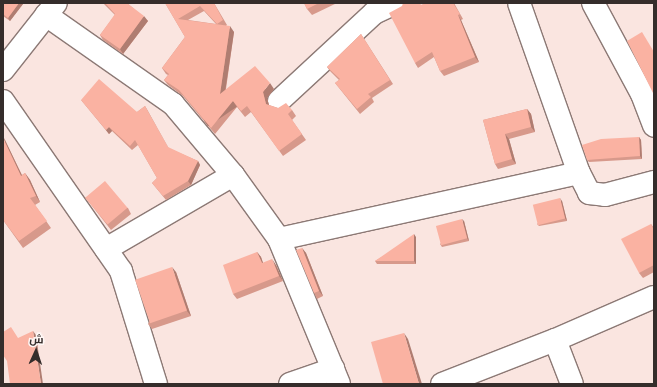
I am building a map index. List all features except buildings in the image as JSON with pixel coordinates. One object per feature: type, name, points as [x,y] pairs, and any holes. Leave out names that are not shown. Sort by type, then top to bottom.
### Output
[{"type":"street","points":[[279,101],[374,13],[395,3]]},
{"type":"street","points":[[520,3],[579,174],[589,193],[605,195],[654,182]]},
{"type":"street","points":[[593,3],[642,94],[654,126]]},
{"type":"street","points":[[3,70],[51,9],[173,104],[233,175],[279,239],[336,376],[290,384]]},
{"type":"street","points":[[3,101],[121,271],[156,384]]},
{"type":"street","points":[[279,239],[579,174]]},
{"type":"street","points":[[106,249],[233,175]]},
{"type":"street","points":[[443,384],[555,340],[654,297]]},
{"type":"street","points":[[555,340],[572,384]]}]
